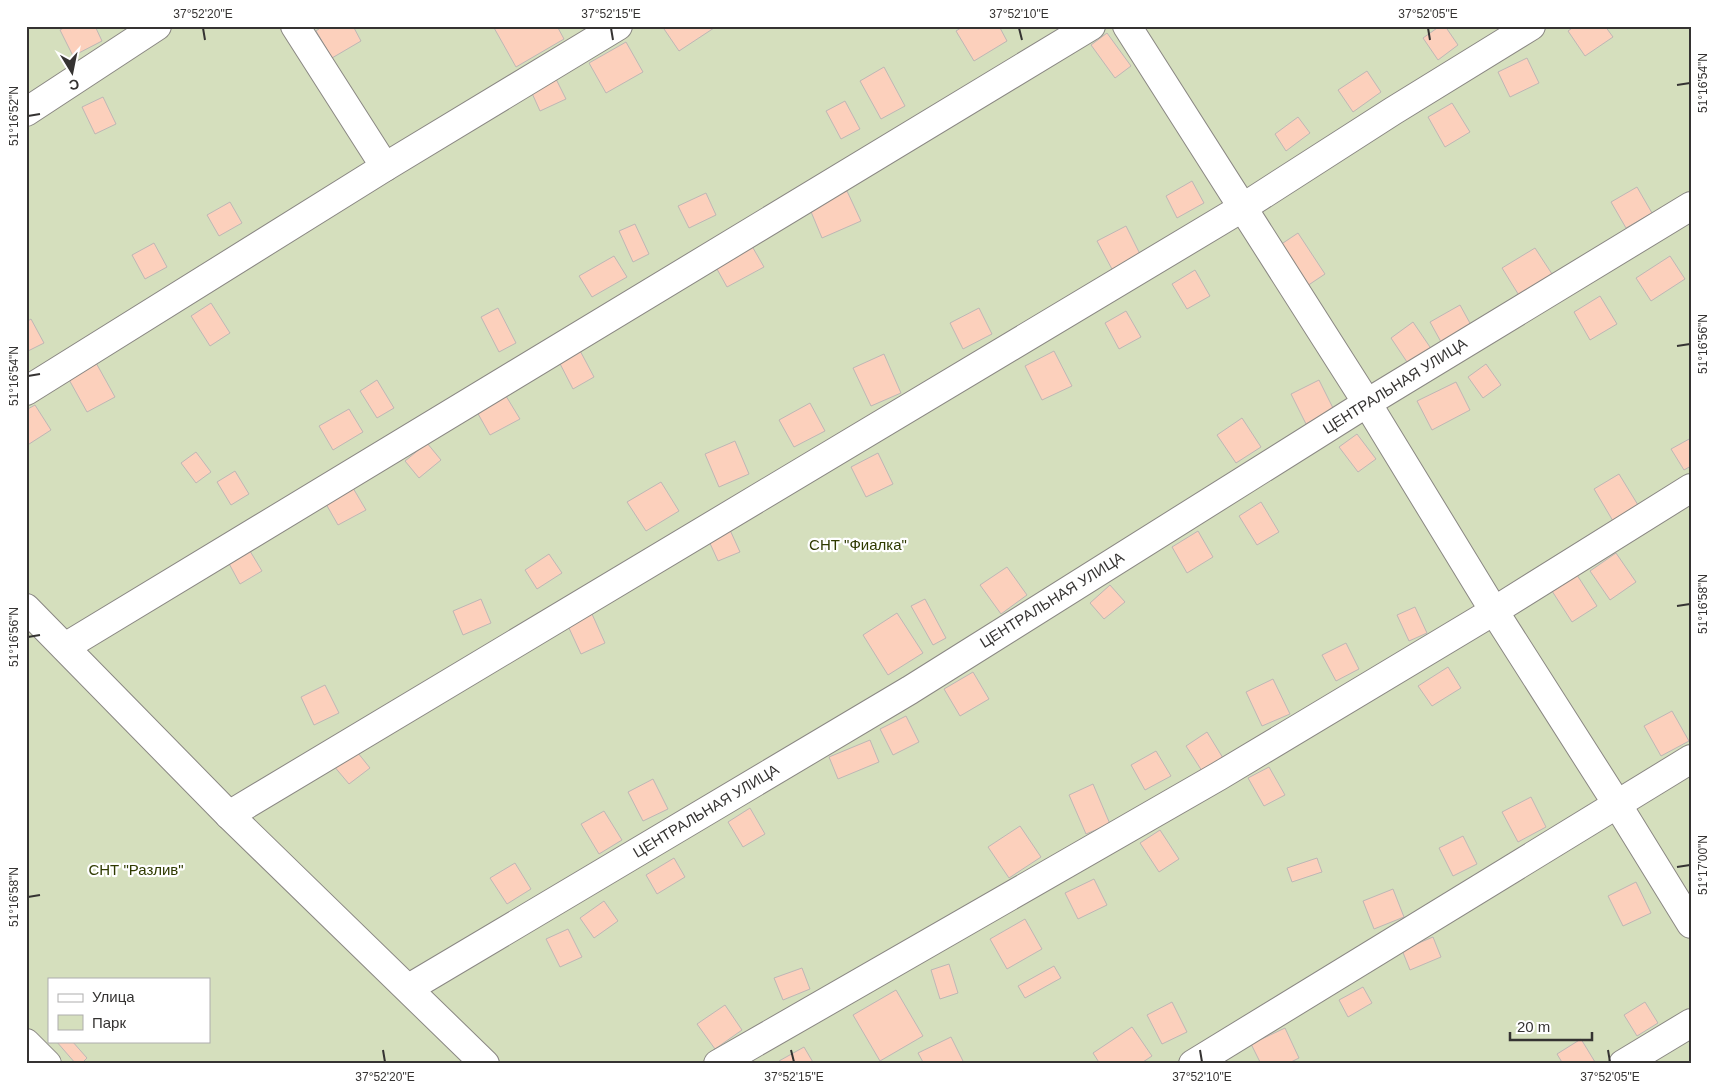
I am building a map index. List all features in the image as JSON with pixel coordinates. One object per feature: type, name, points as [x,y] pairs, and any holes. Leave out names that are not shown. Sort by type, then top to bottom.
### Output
[{"type":"street","points":[[26,112],[157,26]]},
{"type":"street","points":[[295,26],[386,167]]},
{"type":"street","points":[[26,390],[618,26]]},
{"type":"street","points":[[66,647],[1091,26]]},
{"type":"street","points":[[1127,26],[1366,403],[1494,611],[1618,804],[1691,924]]},
{"type":"street","points":[[229,815],[1242,208],[1393,111],[1531,26]]},
{"type":"street","name":"ЦЕНТРАЛЬНАЯ УЛИЦА","points":[[409,988],[910,690],[1366,403],[1691,206]]},
{"type":"street","points":[[718,1064],[1218,776],[1494,611],[1691,488]]},
{"type":"street","points":[[26,608],[229,815],[485,1064]]},
{"type":"street","points":[[1193,1064],[1691,759]]},
{"type":"street","points":[[1623,1064],[1691,1023]]},
{"type":"street","points":[[26,1043],[47,1064]]},
{"type":"green space","name":"СНТ \"Фиалка\"","points":[[26,26],[1691,26],[1691,1064],[26,1064]]},
{"type":"building","points":[[67,26],[95,26],[102,41],[73,56],[60,30]]},
{"type":"building","points":[[323,26],[353,26],[361,41],[332,58],[316,31]]},
{"type":"building","points":[[493,26],[557,26],[564,39],[516,67]]},
{"type":"building","points":[[662,26],[717,26],[679,51]]},
{"type":"building","points":[[964,26],[999,26],[1007,41],[974,61],[956,31]]},
{"type":"building","points":[[1440,26],[1445,26],[1458,45],[1438,60],[1423,38]]},
{"type":"building","points":[[1575,26],[1605,26],[1613,37],[1585,56],[1568,31]]},
{"type":"building","points":[[1107,33],[1131,66],[1115,78],[1091,45]]},
{"type":"building","points":[[626,42],[643,72],[606,93],[589,63]]},
{"type":"building","points":[[1527,58],[1539,83],[1510,97],[1498,72]]},
{"type":"building","points":[[884,67],[905,106],[881,119],[860,81]]},
{"type":"building","points":[[1367,71],[1381,92],[1353,112],[1338,90]]},
{"type":"building","points":[[556,79],[566,99],[540,111],[531,91]]},
{"type":"building","points":[[103,97],[116,124],[95,134],[82,107]]},
{"type":"building","points":[[845,101],[860,129],[841,139],[826,111]]},
{"type":"building","points":[[1452,103],[1470,132],[1445,147],[1428,117]]},
{"type":"building","points":[[1298,117],[1310,133],[1286,151],[1275,134]]},
{"type":"building","points":[[1192,181],[1204,203],[1177,218],[1166,196]]},
{"type":"building","points":[[1637,187],[1652,213],[1626,228],[1611,202]]},
{"type":"building","points":[[847,191],[861,221],[822,238],[809,207]]},
{"type":"building","points":[[706,193],[716,215],[689,228],[678,206]]},
{"type":"building","points":[[230,202],[242,223],[219,236],[207,215]]},
{"type":"building","points":[[635,224],[649,254],[633,262],[619,231]]},
{"type":"building","points":[[1126,226],[1141,256],[1113,271],[1097,241]]},
{"type":"building","points":[[1298,233],[1325,274],[1307,286],[1280,245]]},
{"type":"building","points":[[749,241],[764,267],[727,287],[713,262]]},
{"type":"building","points":[[154,243],[167,267],[145,279],[132,255]]},
{"type":"building","points":[[1535,248],[1554,277],[1520,297],[1502,268]]},
{"type":"building","points":[[614,256],[627,277],[592,297],[579,276]]},
{"type":"building","points":[[1670,256],[1685,279],[1651,301],[1636,278]]},
{"type":"building","points":[[1195,270],[1210,296],[1187,309],[1172,284]]},
{"type":"building","points":[[1600,296],[1617,324],[1590,340],[1574,312]]},
{"type":"building","points":[[211,303],[230,333],[210,346],[191,316]]},
{"type":"building","points":[[1460,305],[1476,334],[1446,351],[1430,322]]},
{"type":"building","points":[[498,308],[516,343],[499,352],[481,317]]},
{"type":"building","points":[[979,308],[992,334],[963,349],[950,323]]},
{"type":"building","points":[[1126,311],[1141,337],[1119,349],[1105,323]]},
{"type":"building","points":[[31,319],[44,343],[26,352],[26,322]]},
{"type":"building","points":[[1413,322],[1432,350],[1409,365],[1391,338]]},
{"type":"building","points":[[577,345],[594,377],[573,389],[556,356]]},
{"type":"building","points":[[1054,351],[1072,386],[1042,400],[1025,366]]},
{"type":"building","points":[[884,354],[901,393],[871,406],[853,368]]},
{"type":"building","points":[[95,361],[115,397],[87,412],[67,376]]},
{"type":"building","points":[[1486,364],[1501,385],[1483,398],[1468,377]]},
{"type":"building","points":[[377,380],[394,408],[377,418],[360,391]]},
{"type":"building","points":[[1319,380],[1334,410],[1306,424],[1291,394]]},
{"type":"building","points":[[1456,382],[1470,410],[1432,430],[1417,401]]},
{"type":"building","points":[[506,396],[520,419],[490,435],[477,412]]},
{"type":"building","points":[[810,403],[825,431],[794,447],[779,420]]},
{"type":"building","points":[[35,405],[51,430],[26,446],[26,410]]},
{"type":"building","points":[[349,409],[363,432],[333,450],[319,426]]},
{"type":"building","points":[[1242,418],[1261,447],[1236,463],[1217,435]]},
{"type":"building","points":[[1357,434],[1376,459],[1358,472],[1339,447]]},
{"type":"building","points":[[1691,438],[1691,466],[1684,470],[1671,449]]},
{"type":"building","points":[[735,441],[749,474],[719,487],[705,454]]},
{"type":"building","points":[[427,443],[441,460],[419,478],[405,461]]},
{"type":"building","points":[[196,452],[211,472],[196,483],[181,463]]},
{"type":"building","points":[[878,453],[893,484],[866,497],[851,467]]},
{"type":"building","points":[[235,471],[249,494],[231,505],[217,482]]},
{"type":"building","points":[[1619,474],[1638,505],[1613,521],[1594,489]]},
{"type":"building","points":[[661,482],[679,511],[646,531],[627,502]]},
{"type":"building","points":[[353,488],[366,510],[338,525],[326,504]]},
{"type":"building","points":[[1261,502],[1279,532],[1257,545],[1239,516]]},
{"type":"building","points":[[730,530],[740,552],[718,561],[708,539]]},
{"type":"building","points":[[1198,531],[1213,557],[1187,573],[1172,547]]},
{"type":"building","points":[[247,546],[262,571],[240,584],[226,558]]},
{"type":"building","points":[[1616,553],[1636,582],[1610,600],[1590,571]]},
{"type":"building","points":[[549,554],[562,573],[537,589],[525,570]]},
{"type":"building","points":[[1007,567],[1027,595],[1001,614],[980,585]]},
{"type":"building","points":[[1577,575],[1597,606],[1572,622],[1552,591]]},
{"type":"building","points":[[1110,585],[1125,602],[1104,619],[1090,603]]},
{"type":"building","points":[[481,599],[491,623],[463,635],[453,611]]},
{"type":"building","points":[[925,599],[946,638],[933,645],[911,606]]},
{"type":"building","points":[[1415,607],[1427,633],[1409,641],[1397,615]]},
{"type":"building","points":[[897,613],[923,653],[888,675],[863,635]]},
{"type":"building","points":[[592,614],[605,643],[581,654],[568,626]]},
{"type":"building","points":[[1346,643],[1359,669],[1336,681],[1322,655]]},
{"type":"building","points":[[1448,667],[1461,688],[1432,706],[1418,686]]},
{"type":"building","points":[[973,672],[989,699],[960,716],[944,689]]},
{"type":"building","points":[[1273,679],[1290,714],[1262,726],[1246,692]]},
{"type":"building","points":[[325,685],[339,713],[314,725],[301,697]]},
{"type":"building","points":[[1672,711],[1689,741],[1661,756],[1644,726]]},
{"type":"building","points":[[906,716],[919,742],[893,755],[880,729]]},
{"type":"building","points":[[1207,732],[1223,758],[1202,771],[1186,746]]},
{"type":"building","points":[[870,740],[879,762],[838,779],[829,757]]},
{"type":"building","points":[[354,748],[370,768],[349,784],[333,765]]},
{"type":"building","points":[[1156,751],[1171,776],[1145,790],[1131,765]]},
{"type":"building","points":[[1269,767],[1285,795],[1264,806],[1248,778]]},
{"type":"building","points":[[653,779],[668,809],[643,821],[628,792]]},
{"type":"building","points":[[1093,784],[1110,824],[1086,834],[1069,795]]},
{"type":"building","points":[[1531,797],[1546,827],[1518,842],[1502,812]]},
{"type":"building","points":[[750,808],[765,834],[743,847],[728,822]]},
{"type":"building","points":[[604,811],[622,840],[599,854],[581,824]]},
{"type":"building","points":[[1020,826],[1041,857],[1009,878],[988,847]]},
{"type":"building","points":[[1160,830],[1179,859],[1159,872],[1140,843]]},
{"type":"building","points":[[1463,836],[1477,864],[1453,876],[1439,848]]},
{"type":"building","points":[[674,858],[685,877],[657,894],[646,875]]},
{"type":"building","points":[[1317,858],[1322,872],[1292,882],[1287,868]]},
{"type":"building","points":[[515,863],[531,889],[507,904],[490,878]]},
{"type":"building","points":[[1094,879],[1107,905],[1078,919],[1065,893]]},
{"type":"building","points":[[1636,882],[1651,913],[1623,926],[1608,896]]},
{"type":"building","points":[[1393,889],[1404,917],[1374,929],[1363,901]]},
{"type":"building","points":[[604,901],[618,921],[594,938],[580,918]]},
{"type":"building","points":[[1025,919],[1042,949],[1007,969],[990,939]]},
{"type":"building","points":[[568,929],[582,957],[560,967],[546,939]]},
{"type":"building","points":[[1433,937],[1441,957],[1410,970],[1402,950]]},
{"type":"building","points":[[949,964],[958,993],[940,999],[931,970]]},
{"type":"building","points":[[1054,966],[1061,978],[1025,998],[1018,986]]},
{"type":"building","points":[[802,968],[810,989],[783,1000],[774,978]]},
{"type":"building","points":[[1363,987],[1372,1003],[1348,1017],[1339,1000]]},
{"type":"building","points":[[896,990],[923,1036],[880,1061],[853,1015]]},
{"type":"building","points":[[1172,1002],[1187,1032],[1162,1044],[1147,1015]]},
{"type":"building","points":[[1645,1002],[1658,1023],[1637,1036],[1624,1015]]},
{"type":"building","points":[[725,1005],[742,1030],[715,1049],[697,1024]]},
{"type":"building","points":[[1132,1027],[1152,1056],[1140,1064],[1100,1064],[1093,1053]]},
{"type":"building","points":[[1285,1028],[1299,1058],[1287,1064],[1261,1064],[1251,1044]]},
{"type":"building","points":[[951,1037],[963,1061],[957,1064],[924,1064],[918,1053]]},
{"type":"building","points":[[1581,1039],[1595,1062],[1592,1064],[1563,1064],[1557,1054]]},
{"type":"building","points":[[57,1042],[73,1042],[87,1058],[81,1064],[76,1064]]},
{"type":"building","points":[[804,1047],[814,1064],[780,1064],[779,1061]]},
{"type":"park label","name":"СНТ \"Разлив\"","points":[[136,870]]}]
